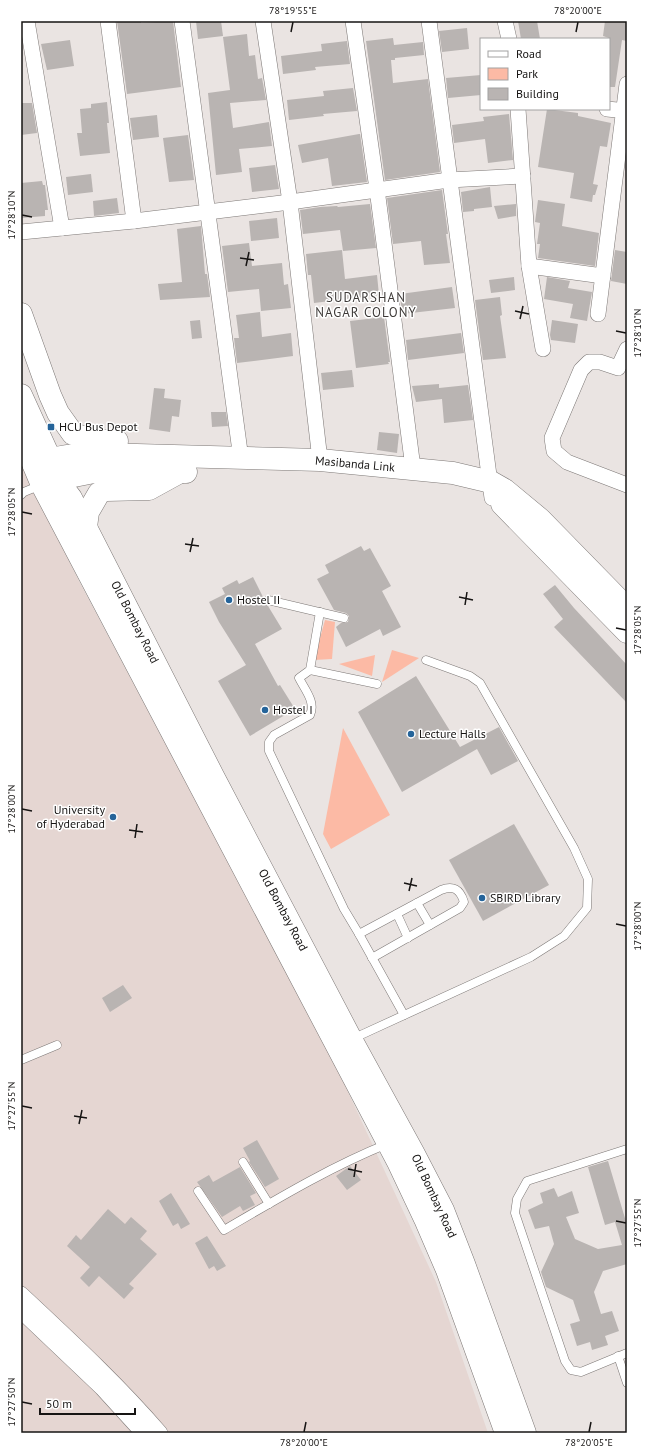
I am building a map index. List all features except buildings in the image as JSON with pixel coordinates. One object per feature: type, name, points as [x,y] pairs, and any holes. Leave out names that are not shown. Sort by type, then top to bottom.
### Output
[{"type":"main road","points":[[21,314],[50,395],[58,413],[73,434],[93,440],[145,441],[178,464]]},
{"type":"main road","name":"Old Bombay Road","points":[[21,395],[46,472],[71,498],[351,1039],[443,1210],[525,1433]]},
{"type":"main road","name":"Old Bombay Road","points":[[21,435],[46,472],[425,1219],[447,1270],[506,1433]]},
{"type":"main road","name":"Masibanda Link","points":[[178,464],[241,459],[320,460],[453,473],[492,490],[505,490],[540,519],[548,539],[627,608]]},
{"type":"main road","points":[[46,472],[94,472],[178,464],[445,484],[469,489],[492,490]]},
{"type":"main road","points":[[86,527],[88,512],[99,492],[106,490],[149,489],[178,464]]},
{"type":"main road","points":[[548,539],[627,632]]},
{"type":"street","points":[[27,21],[62,228]]},
{"type":"street","points":[[108,21],[134,221]]},
{"type":"street","points":[[182,21],[241,459]]},
{"type":"street","points":[[263,21],[290,202],[320,460]]},
{"type":"street","points":[[353,21],[377,189],[413,468]]},
{"type":"street","points":[[429,21],[449,180],[492,490]]},
{"type":"street","points":[[505,21],[508,38]]},
{"type":"street","points":[[598,314],[625,111],[627,84]]},
{"type":"street","points":[[610,109],[625,111]]},
{"type":"street","points":[[518,110],[529,266],[543,349]]},
{"type":"street","points":[[21,232],[134,221],[290,202],[449,180],[523,176]]},
{"type":"street","points":[[529,266],[603,276]]},
{"type":"street","points":[[627,349],[623,370],[600,362],[589,362],[581,370],[552,438],[554,451],[567,462],[627,485]]},
{"type":"street","points":[[22,1302],[143,1433]]},
{"type":"street","points":[[22,1302],[105,1374],[160,1433]]},
{"type":"lane","points":[[21,495],[46,472]]},
{"type":"lane","points":[[268,600],[344,618]]},
{"type":"lane","points":[[320,612],[310,670],[299,678],[313,704],[313,710],[310,715],[274,734],[269,742],[269,751],[344,909],[404,1015]]},
{"type":"lane","points":[[351,1039],[531,957],[564,936],[587,908],[588,879],[574,848],[480,683],[470,676],[426,660]]},
{"type":"lane","points":[[310,670],[377,684]]},
{"type":"lane","points":[[359,934],[449,887],[457,890],[462,896],[464,902],[460,908],[372,958]]},
{"type":"lane","points":[[416,903],[430,925]]},
{"type":"lane","points":[[397,914],[408,938]]},
{"type":"lane","points":[[21,1060],[57,1045]]},
{"type":"lane","points":[[198,1191],[224,1230],[269,1204],[363,1154],[388,1144]]},
{"type":"lane","points":[[627,1149],[527,1181],[517,1199],[515,1212],[565,1361],[571,1370],[581,1372],[627,1353]]},
{"type":"lane","points":[[243,1162],[269,1204]]},
{"type":"lane","points":[[618,1356],[627,1383]]},
{"type":"shaded area","name":"University of Hyderabad","points":[[21,462],[79,581],[330,1053],[436,1282],[488,1433],[21,1433]]},
{"type":"green space","points":[[325,620],[335,622],[332,659],[314,660]]},
{"type":"green space","points":[[392,650],[419,658],[382,682]]},
{"type":"green space","points":[[375,655],[372,676],[339,664]]},
{"type":"green space","points":[[343,728],[390,815],[331,849],[323,834]]},
{"type":"place","name":"HCU Bus Depot","points":[[51,427]]},
{"type":"place","name":"Hostel II","points":[[229,600]]},
{"type":"place","name":"Hostel I","points":[[265,710]]},
{"type":"place","name":"Lecture Halls","points":[[411,734]]},
{"type":"place","name":"University of Hyderabad","points":[[113,817]]},
{"type":"place","name":"SBIRD Library","points":[[482,898]]},
{"type":"district","name":"SUDARSHAN NAGAR COLONY","points":[[366,304]]}]
